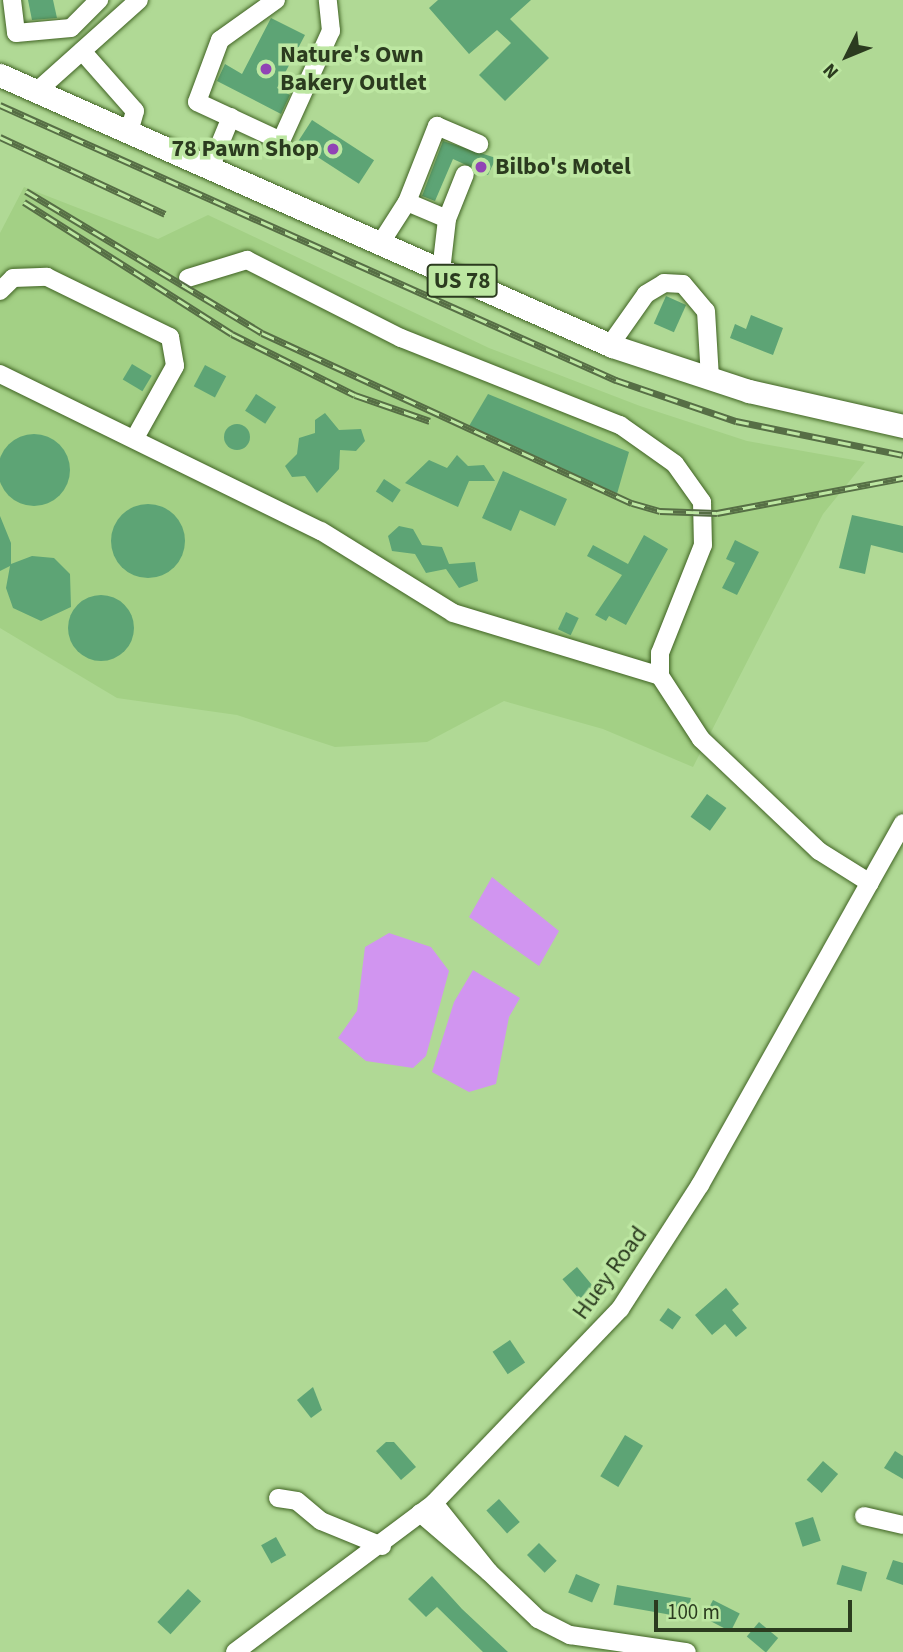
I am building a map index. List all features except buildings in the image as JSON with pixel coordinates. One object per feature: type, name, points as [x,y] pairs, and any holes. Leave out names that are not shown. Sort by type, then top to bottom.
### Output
[{"type":"main road","name":"US 78","points":[[0,75],[610,345],[709,379],[903,426]]},
{"type":"street","points":[[12,0],[16,33],[71,28],[99,0]]},
{"type":"street","points":[[276,0],[220,40],[197,102],[281,141],[331,31],[328,0]]},
{"type":"street","points":[[36,92],[130,3]]},
{"type":"street","points":[[82,51],[135,111],[130,132]]},
{"type":"street","points":[[210,168],[231,117]]},
{"type":"street","points":[[380,244],[407,202],[437,126],[479,144]]},
{"type":"street","points":[[441,271],[447,219],[464,174]]},
{"type":"street","points":[[407,202],[447,219]]},
{"type":"street","points":[[188,278],[247,260],[401,338],[620,425],[675,464],[702,502],[703,545],[660,653],[660,676],[701,738],[819,851],[870,883]]},
{"type":"street","points":[[0,291],[13,278],[47,277],[170,337],[175,366],[136,436]]},
{"type":"street","points":[[610,345],[646,294],[664,283],[683,284],[706,310],[709,379]]},
{"type":"street","points":[[0,374],[136,436],[321,531],[453,613],[660,676]]},
{"type":"street","name":"Huey Road","points":[[235,1652],[382,1546],[427,1508],[620,1309],[700,1185],[903,822]]},
{"type":"street","points":[[278,1497],[297,1501],[321,1521],[382,1546]]},
{"type":"street","points":[[427,1508],[489,1572],[567,1644],[687,1652]]},
{"type":"street","points":[[864,1516],[903,1525]]},
{"type":"shaded area","points":[[24,187],[158,239],[208,215],[489,348],[640,406],[747,441],[865,462],[823,514],[693,767],[603,729],[504,701],[427,742],[335,747],[237,715],[117,698],[0,628],[0,233]]},
{"type":"shaded area","points":[[492,877],[559,931],[539,966],[469,917]]},
{"type":"shaded area","points":[[389,933],[431,947],[449,971],[426,1056],[413,1068],[366,1061],[338,1038],[357,1011],[365,947]]},
{"type":"shaded area","points":[[473,970],[520,998],[509,1017],[496,1084],[469,1092],[432,1072],[454,1002]]},
{"type":"railway","points":[[0,105],[616,380],[736,421],[903,455]]},
{"type":"railway","points":[[0,137],[165,214]]},
{"type":"railway","points":[[26,191],[262,333],[632,503],[660,511],[717,513],[903,478]]},
{"type":"railway","points":[[24,202],[232,334],[355,395],[430,421]]},
{"type":"place","name":"Nature's Own Bakery Outlet","points":[[266,69]]},
{"type":"place","name":"78 Pawn Shop","points":[[333,149]]},
{"type":"place","name":"Bilbo's Motel","points":[[481,167]]}]
